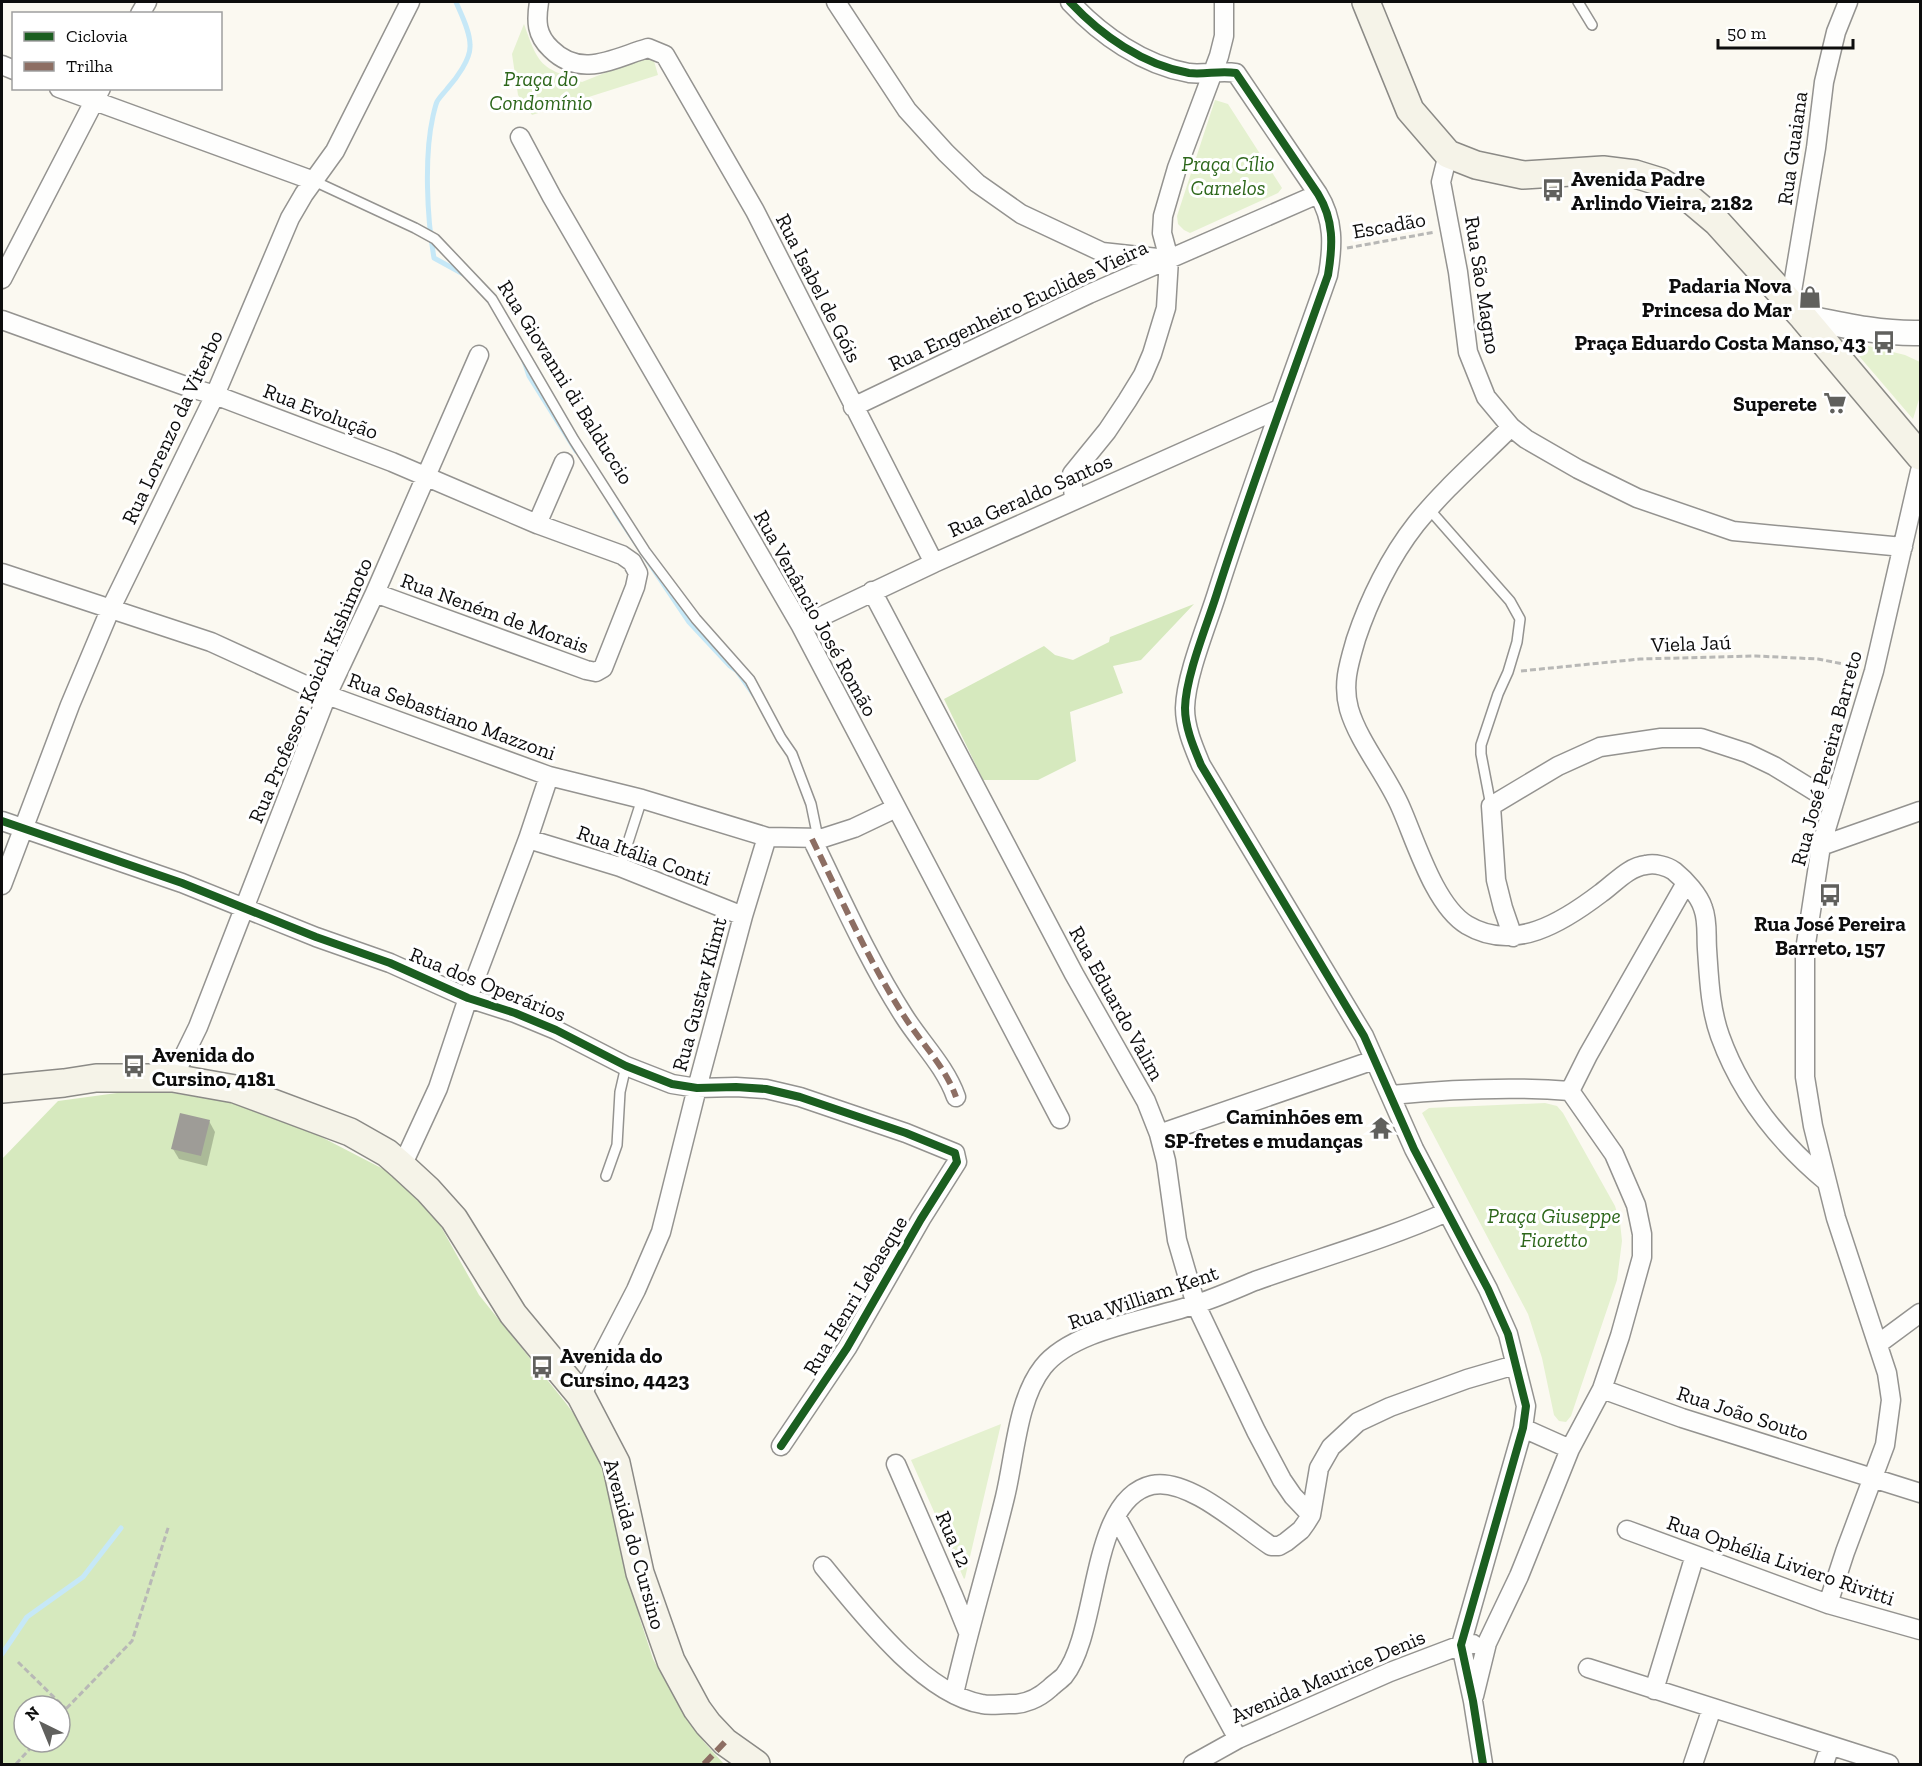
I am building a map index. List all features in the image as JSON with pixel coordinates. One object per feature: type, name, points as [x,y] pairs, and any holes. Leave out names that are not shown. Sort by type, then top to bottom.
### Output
[{"type":"main road","points":[[1366,2],[1410,110],[1448,154],[1476,165],[1523,175],[1603,170],[1635,174],[1661,182],[1690,200],[1718,222],[1920,456]]},
{"type":"main road","name":"Avenida do Cursino","points":[[2,1089],[96,1078],[173,1078],[235,1089],[350,1132],[387,1153],[402,1166],[428,1190],[454,1220],[513,1314],[581,1396],[616,1463],[640,1573],[671,1661],[697,1709],[708,1724],[726,1742],[756,1764]]},
{"type":"street","name":"Rua Lorenzo da Viterbo","points":[[2,885],[70,705],[110,609],[215,395],[290,218],[334,151],[410,2]]},
{"type":"street","name":"Rua Isabel de Góis","points":[[539,2],[536,18],[538,32],[552,51],[570,63],[591,65],[608,62],[648,48],[665,55],[755,211],[934,563]]},
{"type":"street","points":[[836,2],[907,111],[977,183],[1021,214],[1102,252],[1169,259]]},
{"type":"street","points":[[1070,2],[1117,43],[1162,66],[1191,73],[1236,73],[1318,194],[1331,228],[1332,251],[1328,274],[1236,530],[1200,644],[1186,694],[1185,711],[1191,740],[1201,765],[1364,1036],[1414,1149],[1488,1289],[1508,1334],[1526,1406],[1523,1428],[1461,1645],[1473,1701],[1482,1764]]},
{"type":"street","points":[[1074,500],[1072,474],[1107,431],[1143,375],[1166,308],[1169,259],[1162,233],[1163,216],[1177,168],[1219,56],[1224,36],[1224,2]]},
{"type":"street","name":"Rua Guaiana","points":[[1796,310],[1824,82],[1836,32],[1848,2]]},
{"type":"street","name":"Rua Giovanni di Balduccio","points":[[69,90],[97,95],[314,182]]},
{"type":"street","points":[[2,279],[97,95]]},
{"type":"street","name":"Rua Venâncio José Romão","points":[[520,136],[552,197],[801,626],[1060,1119]]},
{"type":"street","name":"Rua São Magno","points":[[1448,154],[1441,182],[1451,229],[1468,352],[1486,397],[1511,427],[1526,439],[1578,469],[1637,498],[1734,531],[1903,547]]},
{"type":"street","name":"Rua Engenheiro Euclides Vieira","points":[[853,407],[1089,294],[1318,194]]},
{"type":"street","points":[[1796,310],[1858,328],[1897,333],[1920,333]]},
{"type":"street","name":"Rua Evolução","points":[[2,320],[215,395],[425,476],[537,524],[633,557]]},
{"type":"street","name":"Rua Professor Koichi Kishimoto","points":[[173,1078],[198,1027],[327,695],[375,593],[479,355]]},
{"type":"street","name":"Rua Geraldo Santos","points":[[801,626],[872,591],[1279,409]]},
{"type":"street","points":[[1511,427],[1429,508],[1403,544],[1366,610],[1350,660],[1346,679],[1350,711],[1399,802],[1430,875],[1453,913],[1477,930],[1513,937],[1541,931],[1592,899],[1621,876],[1647,864],[1673,870],[1702,904],[1706,920],[1713,1011],[1731,1063],[1783,1142],[1827,1182]]},
{"type":"street","points":[[537,524],[564,462]]},
{"type":"street","name":"Rua José Pereira Barreto","points":[[1828,1604],[1885,1445],[1891,1400],[1887,1373],[1850,1266],[1813,1126],[1805,1077],[1805,950],[1821,846],[1875,671],[1882,631],[1920,471]]},
{"type":"street","name":"Rua Neném de Morais","points":[[375,593],[586,670],[600,671],[638,578],[633,557]]},
{"type":"street","name":"Rua Sebastiano Mazzoni","points":[[2,573],[211,642],[327,695],[549,776],[642,799],[767,837],[815,838],[854,828],[896,808]]},
{"type":"street","name":"Rua Eduardo Valim","points":[[872,591],[1074,974],[1146,1101],[1159,1134],[1166,1161],[1177,1240],[1196,1305],[1246,1412],[1282,1480],[1311,1515]]},
{"type":"street","points":[[1513,937],[1496,880],[1491,806],[1558,766],[1600,747],[1661,738],[1701,738],[1746,753],[1774,766],[1834,803]]},
{"type":"street","points":[[402,1166],[438,1088],[468,998],[528,839],[549,776]]},
{"type":"street","points":[[1821,846],[1920,811]]},
{"type":"street","name":"Rua dos Operários","points":[[2,821],[182,883],[316,937],[390,963],[468,998],[515,1013],[556,1030],[626,1066],[672,1084],[697,1088],[766,1089],[800,1097],[906,1132],[955,1153],[957,1162]]},
{"type":"street","name":"Rua Gustav Klimt","points":[[581,1396],[636,1290],[661,1232],[743,916],[767,837]]},
{"type":"street","points":[[815,838],[888,988],[904,1017],[951,1082],[956,1097]]},
{"type":"street","name":"Rua Itália Conti","points":[[528,839],[620,867],[743,916]]},
{"type":"street","points":[[1570,1091],[1588,1055],[1686,883]]},
{"type":"street","points":[[1159,1134],[1374,1060]]},
{"type":"street","points":[[1391,1095],[1489,1087],[1527,1087],[1570,1091],[1614,1154],[1636,1205],[1642,1234],[1642,1257],[1620,1336],[1602,1389],[1570,1449],[1519,1576],[1487,1643],[1473,1701]]},
{"type":"street","name":"Rua Henri Lebasque","points":[[781,1446],[847,1348],[921,1219],[957,1162]]},
{"type":"street","name":"Rua William Kent","points":[[954,1694],[968,1632],[1005,1496],[1026,1398],[1036,1376],[1058,1352],[1079,1340],[1196,1305],[1255,1281],[1398,1233],[1447,1212]]},
{"type":"street","points":[[1878,1344],[1920,1313]]},
{"type":"street","points":[[823,1566],[856,1606],[913,1667],[929,1680],[954,1694],[982,1704],[1017,1705],[1041,1696],[1064,1676],[1079,1647],[1088,1619],[1105,1541],[1116,1516],[1129,1499],[1141,1489],[1167,1483],[1193,1493],[1271,1546],[1279,1545],[1301,1530],[1311,1515],[1319,1468],[1331,1447],[1358,1422],[1390,1407],[1467,1379],[1515,1365]]},
{"type":"street","name":"Rua João Souto","points":[[1602,1389],[1682,1418],[1920,1493]]},
{"type":"street","points":[[1523,1428],[1570,1449]]},
{"type":"street","name":"Rua 12","points":[[896,1464],[968,1632]]},
{"type":"street","points":[[1116,1516],[1238,1739]]},
{"type":"street","name":"Rua Ophélia Liviero Rivitti","points":[[1627,1530],[1828,1604],[1920,1630]]},
{"type":"street","points":[[1654,1690],[1695,1555]]},
{"type":"street","name":"Avenida Maurice Denis","points":[[1193,1764],[1238,1739],[1389,1672],[1461,1645],[1487,1643]]},
{"type":"street","points":[[1588,1668],[1889,1764]]},
{"type":"street","points":[[1693,1764],[1712,1708]]},
{"type":"street","points":[[1824,1764],[1830,1746]]},
{"type":"lane","points":[[1578,2],[1592,25]]},
{"type":"lane","name":"Rua Giovanni di Balduccio","points":[[314,182],[435,239],[492,299],[564,423],[633,557],[696,619],[750,680],[780,738],[792,754],[811,804],[815,838]]},
{"type":"lane","points":[[1429,508],[1517,611],[1520,626],[1508,672],[1481,745],[1491,806]]},
{"type":"lane","points":[[620,867],[642,799]]},
{"type":"lane","points":[[606,1176],[617,1145],[620,1092],[626,1066]]},
{"type":"path","points":[[72,1703],[132,1641],[169,1525]]},
{"type":"path","points":[[18,1662],[51,1694]]},
{"type":"green space","name":"Praça do Condomínio","points":[[524,24],[538,57],[557,73],[582,82],[652,54],[658,75],[532,115],[518,95],[512,54]]},
{"type":"green space","name":"Praça Cílio Carnelos","points":[[1215,100],[1228,104],[1282,188],[1278,193],[1190,233],[1178,224],[1177,216]]},
{"type":"green space","points":[[1856,343],[1905,355],[1920,362],[1920,396],[1913,419],[1853,349]]},
{"type":"green space","points":[[1194,604],[1141,660],[1113,666],[1123,693],[1070,712],[1076,761],[1038,780],[983,780],[944,699],[1044,646],[1055,655],[1073,660],[1109,642],[1110,637]]},
{"type":"green space","points":[[117,1093],[172,1093],[229,1102],[304,1128],[387,1171],[430,1207],[479,1295],[565,1402],[588,1433],[604,1463],[640,1619],[653,1659],[680,1707],[704,1742],[724,1764],[2,1764],[2,1159],[58,1101]]},
{"type":"green space","name":"Praça Giuseppe Fioretto","points":[[1545,1103],[1557,1106],[1563,1113],[1615,1206],[1622,1241],[1617,1280],[1571,1416],[1566,1422],[1559,1421],[1554,1415],[1542,1358],[1528,1314],[1422,1113],[1429,1108]]},
{"type":"green space","points":[[1001,1424],[965,1578],[964,1579],[911,1460]]},
{"type":"building","points":[[180,1113],[210,1120],[201,1156],[171,1149]]},
{"type":"waterway","points":[[456,2],[469,34],[470,50],[455,80],[435,106],[428,149],[428,187],[434,258],[465,275]]},
{"type":"waterway","points":[[524,361],[529,376],[576,451]]},
{"type":"waterway","points":[[615,512],[689,622],[737,671],[754,695]]},
{"type":"waterway","points":[[2,1654],[27,1617],[83,1577],[121,1528]]},
{"type":"marked path","points":[[812,839],[879,973],[904,1016],[946,1075],[956,1097]]},
{"type":"marked path","points":[[704,1764],[725,1742]]},
{"type":"cycle path","points":[[1070,2],[1109,37],[1155,63],[1189,73],[1236,73],[1318,194],[1330,223],[1331,253],[1328,275],[1198,649],[1186,695],[1185,715],[1190,738],[1201,765],[1364,1036],[1414,1149],[1488,1289],[1508,1334],[1526,1406],[1523,1428],[1461,1645],[1483,1764]]},
{"type":"cycle path","points":[[2,821],[182,883],[316,937],[390,963],[468,998],[515,1013],[556,1030],[626,1066],[672,1084],[697,1088],[766,1089],[800,1097],[906,1133],[955,1153],[957,1162],[921,1219],[847,1348],[781,1446]]},
{"type":"place","name":"Avenida Padre Arlindo Vieira, 2182","points":[[1553,190]]},
{"type":"place","name":"Padaria Nova Princesa do Mar","points":[[1810,297]]},
{"type":"place","name":"Praça Eduardo Costa Manso, 43","points":[[1884,342]]},
{"type":"place","name":"Superete","points":[[1835,403]]},
{"type":"place","name":"Rua José Pereira Barreto, 157","points":[[1830,895]]},
{"type":"place","name":"Avenida do Cursino, 4181","points":[[134,1066]]},
{"type":"place","name":"Caminhões em SP-fretes e mudanças","points":[[1381,1128]]},
{"type":"place","name":"Avenida do Cursino, 4423","points":[[542,1367]]}]
